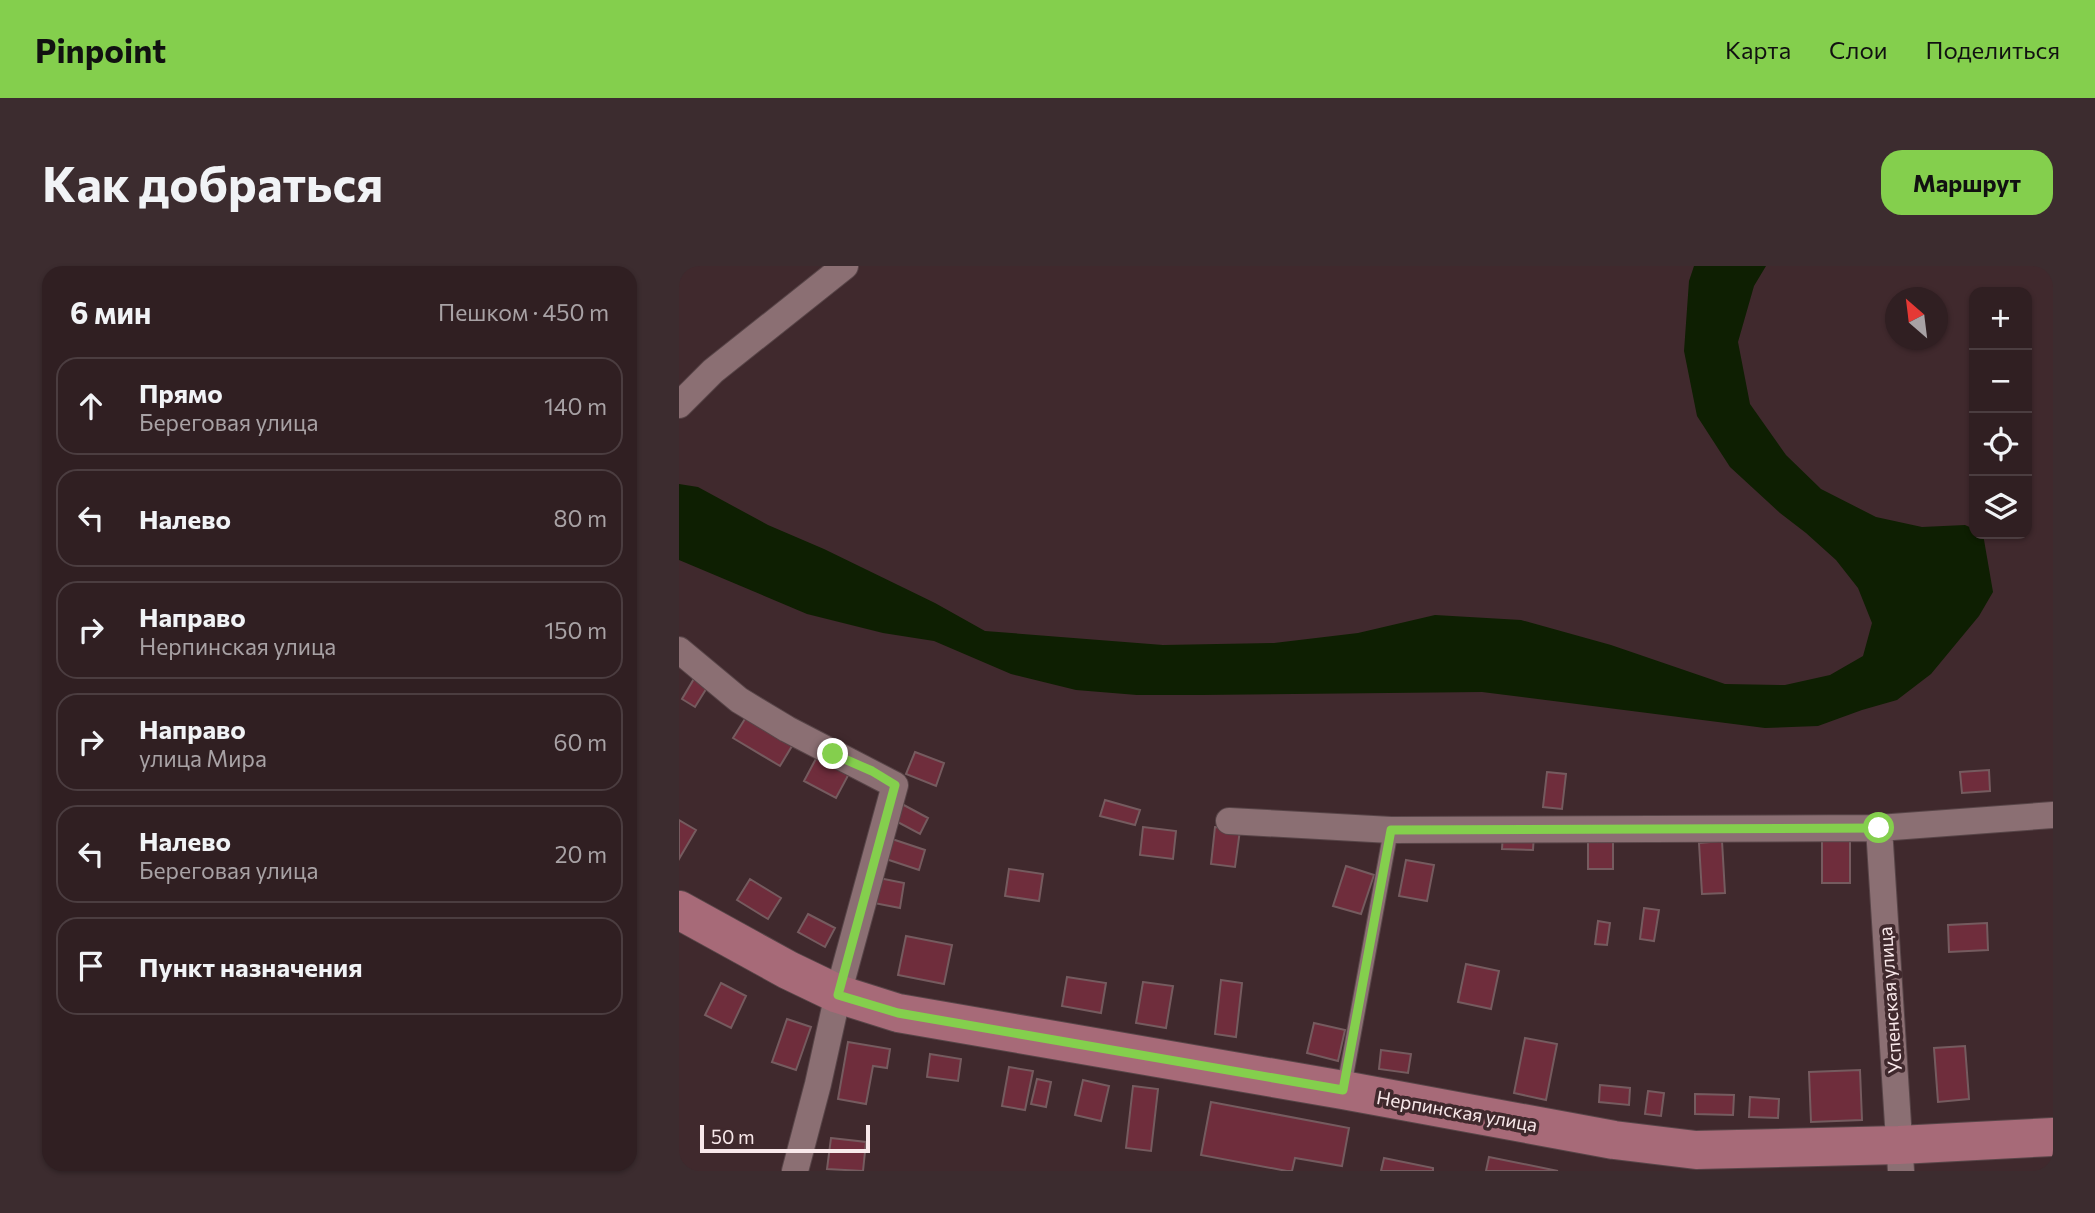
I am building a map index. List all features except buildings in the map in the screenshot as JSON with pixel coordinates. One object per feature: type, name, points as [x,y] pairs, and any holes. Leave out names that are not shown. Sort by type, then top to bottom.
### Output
[{"type":"main road","name":"Нерпинская улица","points":[[679,910],[838,995],[898,1013],[1614,1139],[1696,1150],[1900,1158],[2053,1137]]},
{"type":"street","points":[[679,405],[713,371],[845,266]]},
{"type":"street","points":[[679,650],[739,700],[787,729],[895,785],[838,995],[795,1171]]},
{"type":"street","points":[[1229,821],[1391,830],[1879,828],[2053,815]]},
{"type":"street","name":"Успенская улица","points":[[1879,828],[1900,1158]]},
{"type":"lane","points":[[1343,1090],[1391,830]]},
{"type":"shaded area","points":[[1694,266],[1766,266],[1754,286],[1738,342],[1750,404],[1786,455],[1821,489],[1876,517],[1922,527],[1965,525],[1969,527],[1969,539],[1984,539],[1993,592],[1979,616],[1931,674],[1897,700],[1818,726],[1765,728],[1482,692],[1137,695],[1076,690],[1011,674],[934,641],[883,633],[807,614],[679,560],[679,484],[698,487],[768,525],[935,603],[985,631],[1163,645],[1274,643],[1358,633],[1435,615],[1521,620],[1611,645],[1725,684],[1785,685],[1830,675],[1863,656],[1872,623],[1858,588],[1836,560],[1730,467],[1697,416],[1684,351],[1689,281]]},
{"type":"route","points":[[833,754],[872,771],[895,785],[838,995],[898,1013],[1343,1090],[1391,830],[1879,828]]}]
